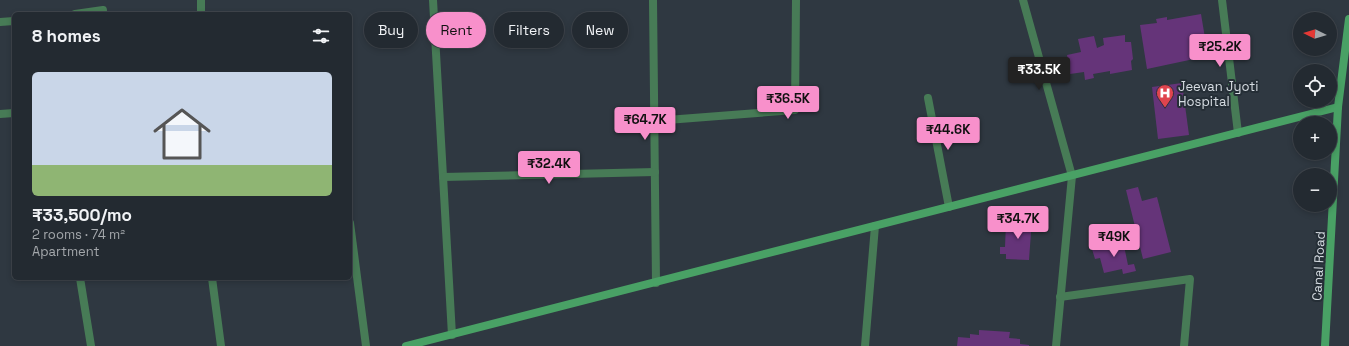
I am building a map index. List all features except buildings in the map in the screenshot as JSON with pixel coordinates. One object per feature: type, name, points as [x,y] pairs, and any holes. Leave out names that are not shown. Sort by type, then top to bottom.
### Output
[{"type":"street","points":[[201,0],[201,12]]},
{"type":"street","points":[[433,0],[452,335]]},
{"type":"street","points":[[653,0],[656,283]]},
{"type":"street","points":[[654,121],[795,110],[796,0]]},
{"type":"street","points":[[1023,0],[1072,176],[1056,346]]},
{"type":"street","points":[[1222,0],[1238,133]]},
{"type":"street","points":[[89,12],[103,10]]},
{"type":"street","name":"Canal Road","points":[[1325,346],[1338,107],[1349,19]]},
{"type":"street","points":[[0,22],[12,21]]},
{"type":"street","points":[[928,98],[949,207]]},
{"type":"street","points":[[406,346],[1338,107]]},
{"type":"street","points":[[0,114],[12,113]]},
{"type":"street","points":[[443,177],[655,172]]},
{"type":"street","points":[[865,346],[875,226]]},
{"type":"street","points":[[352,238],[366,346]]},
{"type":"street","points":[[1060,297],[1190,279],[1184,346]]},
{"type":"street","points":[[80,280],[92,346]]},
{"type":"street","points":[[212,280],[221,346]]},
{"type":"place","name":"Jeevan Jyoti Hospital","points":[[1165,108]]}]
